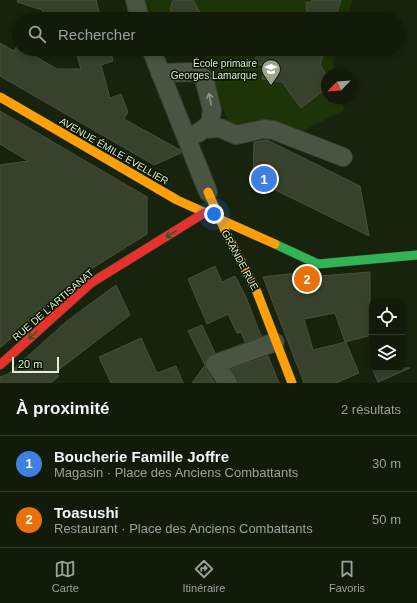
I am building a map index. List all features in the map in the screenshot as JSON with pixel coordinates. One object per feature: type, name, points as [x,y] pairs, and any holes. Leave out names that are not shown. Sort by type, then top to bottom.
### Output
[{"type":"street","points":[[134,0],[138,12]]},
{"type":"street","name":"GRANDE RUE","points":[[154,56],[219,219],[257,292],[292,383]]},
{"type":"street","points":[[160,72],[195,72],[204,78],[212,110],[210,124],[188,141]]},
{"type":"street","name":"AVENUE ÉMILE EVELLIER","points":[[0,97],[177,200],[318,264],[417,255]]},
{"type":"street","points":[[204,129],[220,128],[236,135],[264,129],[273,130],[343,157]]},
{"type":"street","name":"RUE DE L'ARTISANAT","points":[[0,365],[91,283],[204,213]]},
{"type":"street","points":[[228,383],[215,364],[275,342]]},
{"type":"shaded area","points":[[143,0],[352,0],[348,12],[146,12]]},
{"type":"shaded area","name":"École primaire Georges Lamarque","points":[[204,56],[335,56],[333,63],[334,68],[321,68],[321,104],[342,104],[344,110],[297,134],[231,131]]},
{"type":"building","points":[[18,0],[96,0],[99,12],[43,12],[42,10],[17,2]]},
{"type":"building","points":[[173,0],[193,0],[200,12],[171,12],[170,9]]},
{"type":"building","points":[[312,0],[341,0],[337,12],[307,12],[306,2],[311,3]]},
{"type":"building","points":[[0,43],[12,50],[12,56],[34,56],[57,69],[81,69],[77,56],[112,56],[113,61],[101,65],[110,98],[121,94],[128,112],[124,119],[180,150],[181,153],[154,165],[0,76]]},
{"type":"building","points":[[256,56],[323,56],[320,65],[322,68],[321,93],[301,108],[282,82],[262,79],[265,66],[255,64]]},
{"type":"building","points":[[0,111],[147,197],[147,234],[83,274],[0,348],[0,165],[28,161],[0,144]]},
{"type":"building","points":[[267,140],[360,186],[369,236],[253,179],[254,142]]},
{"type":"building","points":[[215,266],[222,282],[235,276],[246,297],[261,336],[245,342],[241,332],[237,333],[228,314],[207,324],[188,279]]},
{"type":"building","points":[[306,272],[319,276],[370,272],[369,336],[345,342],[335,313],[304,319],[313,350],[346,342],[359,373],[336,383],[304,383],[263,277]]},
{"type":"building","points":[[116,285],[130,315],[56,372],[59,376],[51,383],[0,383],[0,377],[8,374],[67,321]]},
{"type":"building","points":[[202,325],[215,353],[207,358],[205,363],[206,370],[215,383],[192,383],[205,365],[188,331]]},
{"type":"building","points":[[141,338],[157,373],[176,366],[183,383],[111,383],[99,357]]},
{"type":"building","points":[[268,356],[279,383],[238,383],[231,369]]},
{"type":"building","points":[[373,371],[403,371],[378,382]]},
{"type":"traffic: fast","points":[[275,244],[318,264],[417,255]]},
{"type":"traffic: slow","points":[[0,97],[177,200],[275,244]]},
{"type":"traffic: slow","points":[[208,192],[226,233],[257,292],[292,383]]},
{"type":"traffic: jam","points":[[0,365],[91,283],[204,213]]},
{"type":"place","name":"École primaire Georges Lamarque","points":[[271,86]]},
{"type":"place","name":"Boucherie Famille Joffre","points":[[264,179]]},
{"type":"place","name":"Toasushi","points":[[307,279]]}]
